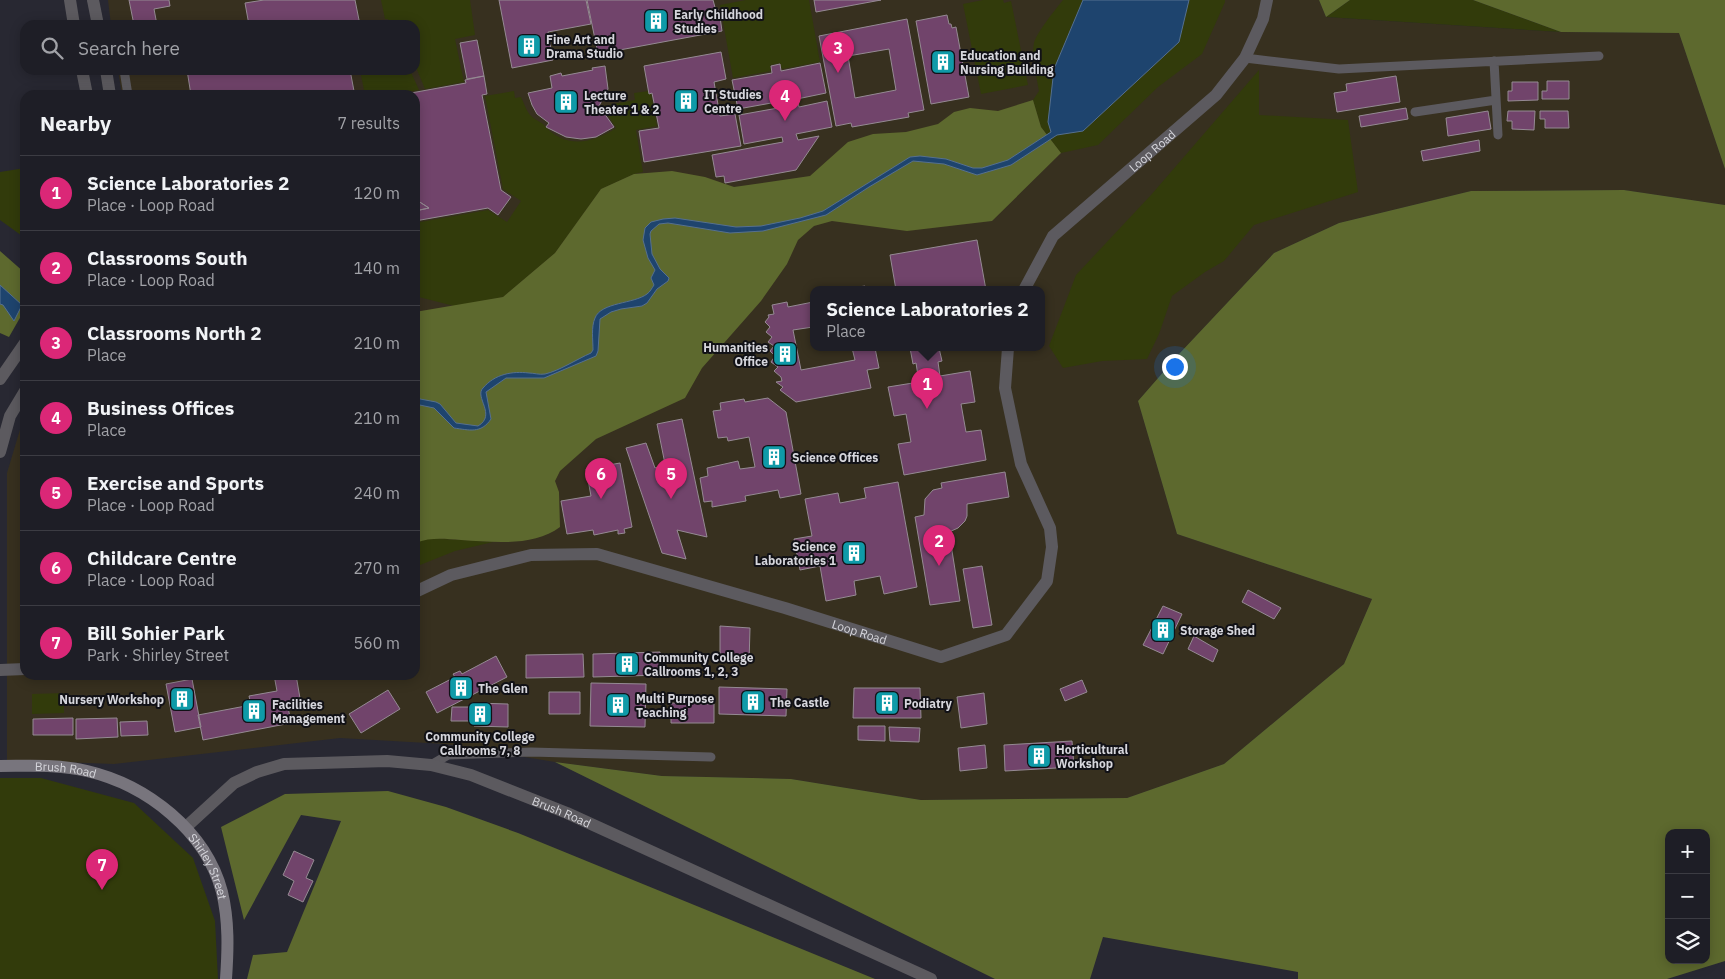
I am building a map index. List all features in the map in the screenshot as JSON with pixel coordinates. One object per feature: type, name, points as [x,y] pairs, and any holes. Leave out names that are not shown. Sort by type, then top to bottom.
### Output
[{"type":"street","points":[[70,0],[73,20]]},
{"type":"street","points":[[93,0],[97,20]]},
{"type":"street","name":"Loop Road","points":[[1026,286],[1053,236],[1216,95],[1245,58],[1263,19],[1267,0]]},
{"type":"street","points":[[83,75],[86,90]]},
{"type":"street","points":[[107,75],[109,90]]},
{"type":"street","points":[[0,380],[20,350]]},
{"type":"street","name":"Loop Road","points":[[420,590],[451,575],[531,555],[597,554],[785,608],[941,657],[1006,635],[1047,581],[1052,547],[1050,528],[1021,464],[1005,388],[1008,351]]},
{"type":"street","points":[[0,452],[10,416],[20,399]]},
{"type":"street","points":[[0,670],[20,669]]},
{"type":"street","name":"Brush Road","points":[[186,828],[234,783],[256,772],[284,764],[387,762],[431,765],[471,775],[567,813],[931,979]]},
{"type":"street","name":"Brush Road","points":[[0,766],[50,766],[86,770],[128,786]]},
{"type":"street","name":"Shirley Street","points":[[128,786],[159,805],[186,828],[204,852],[216,875],[222,891],[228,929],[226,979]]},
{"type":"lane","points":[[1245,58],[1339,69],[1599,56]]},
{"type":"lane","points":[[1494,62],[1498,135]]},
{"type":"lane","points":[[125,75],[127,90]]},
{"type":"lane","points":[[1415,112],[1496,100]]},
{"type":"lane","points":[[431,765],[448,755],[531,752],[711,757]]},
{"type":"shaded area","points":[[108,0],[1319,0],[1326,17],[1561,32],[1679,33],[1725,169],[1725,205],[1624,190],[1471,191],[1339,223],[1274,253],[1179,354],[1138,401],[1177,534],[1372,599],[1344,664],[1224,764],[1127,798],[921,800],[791,779],[662,776],[555,762],[445,744],[340,738],[114,764],[7,760],[7,473],[20,430],[20,680],[420,680],[420,90],[121,90],[119,75],[420,75],[420,20],[110,20]]},
{"type":"green space","points":[[381,0],[470,0],[475,35],[455,39],[464,82],[425,89],[419,75],[420,20],[385,19]]},
{"type":"green space","points":[[746,0],[809,0],[820,62],[782,69],[780,63],[770,65],[771,71],[733,78],[720,5]]},
{"type":"green space","points":[[983,0],[1003,0],[1004,3],[1011,1],[1028,85],[981,94],[963,4]]},
{"type":"green space","points":[[1063,0],[1083,0],[1054,69],[1053,135],[1083,131],[1178,42],[1189,0],[1225,0],[1225,2],[1202,54],[1158,87],[1098,145],[1061,153],[1041,127],[1033,100],[1039,91],[1033,48],[1039,33]]},
{"type":"green space","points":[[1319,0],[1350,0],[1326,17]]},
{"type":"green space","points":[[1350,0],[1473,0],[1561,32],[1326,17]]},
{"type":"green space","points":[[1473,0],[1725,0],[1725,169],[1679,33],[1561,32]]},
{"type":"green space","points":[[1259,70],[1259,115],[1348,120],[1358,192],[1254,225],[1224,261],[1172,296],[1159,334],[1147,359],[1102,361],[1063,368],[1049,346],[1076,275],[1151,195]]},
{"type":"green space","points":[[361,75],[412,75],[419,90],[364,90]]},
{"type":"green space","points":[[514,91],[515,98],[521,97],[526,109],[533,118],[560,137],[578,141],[597,138],[616,128],[602,106],[635,100],[634,93],[649,91],[657,126],[636,130],[643,172],[634,174],[601,189],[555,253],[503,297],[454,306],[420,297],[420,222],[488,210],[507,222],[521,201],[503,189],[485,96]]},
{"type":"green space","points":[[1033,100],[1041,127],[1061,153],[992,221],[907,231],[832,221],[814,226],[798,240],[787,264],[761,301],[702,368],[685,398],[596,439],[560,471],[555,481],[559,492],[560,527],[538,538],[513,542],[438,539],[420,542],[420,311],[503,297],[555,253],[601,189],[634,174],[672,171],[705,177],[734,187],[810,176],[848,142],[873,134],[906,132],[938,124],[954,112],[970,108],[998,111]]},
{"type":"green space","points":[[20,169],[20,234],[0,220],[0,172]]},
{"type":"green space","points":[[1624,190],[1725,205],[1725,961],[1667,979],[1298,979],[1298,972],[1103,937],[1090,979],[995,979],[555,762],[662,776],[791,779],[921,800],[1127,798],[1224,764],[1344,664],[1372,599],[1177,534],[1138,401],[1179,354],[1274,253],[1339,223],[1471,191]]},
{"type":"green space","points":[[0,251],[20,269],[20,318],[9,337],[0,333]]},
{"type":"green space","points":[[428,538],[493,542],[455,551],[420,565],[420,541]]},
{"type":"green space","points":[[64,693],[64,713],[32,714],[32,694]]},
{"type":"green space","points":[[0,778],[41,778],[134,803],[193,858],[215,921],[218,979],[0,979]]},
{"type":"green space","points":[[388,791],[446,807],[518,833],[875,979],[247,979],[253,955],[287,952],[341,821],[301,815],[244,920],[221,827],[285,794]]},
{"type":"water","points":[[1083,0],[1189,0],[1179,42],[1083,131],[1057,135],[1011,165],[977,175],[944,164],[913,161],[826,215],[763,231],[730,233],[668,223],[659,224],[650,234],[652,254],[660,269],[669,278],[668,281],[657,289],[647,303],[642,306],[611,312],[600,319],[596,356],[544,378],[506,378],[486,392],[491,419],[479,429],[454,428],[434,408],[420,405],[420,399],[436,402],[440,404],[456,423],[478,426],[486,417],[481,392],[493,379],[510,373],[545,374],[562,368],[591,353],[593,350],[593,325],[598,313],[611,306],[641,297],[648,293],[654,285],[651,278],[655,270],[648,258],[643,240],[645,228],[651,222],[675,218],[736,227],[761,226],[823,211],[910,157],[920,156],[946,159],[973,168],[982,168],[1008,160],[1051,132],[1048,122],[1054,69]]},
{"type":"water","points":[[0,285],[20,303],[20,309],[14,321],[3,305],[0,304]]},
{"type":"building","points":[[129,0],[169,0],[170,6],[154,9],[156,20],[133,20]]},
{"type":"building","points":[[264,0],[355,0],[359,20],[248,20],[245,3]]},
{"type":"building","name":"Fine Art and Drama Studio","points":[[499,0],[586,0],[591,24],[548,32],[553,60],[512,68]]},
{"type":"building","name":"Early Childhood Studies","points":[[587,0],[713,0],[716,11],[719,10],[722,31],[598,54]]},
{"type":"building","points":[[814,0],[881,0],[816,12]]},
{"type":"building","name":"Education and Nursing Building","points":[[947,15],[952,28],[956,27],[969,97],[931,104],[916,21]]},
{"type":"building","points":[[907,19],[924,110],[908,113],[909,117],[852,127],[851,123],[836,126],[819,36]],"holes":[[[889,49],[896,90],[855,98],[848,56]]]},
{"type":"building","points":[[477,40],[484,76],[467,79],[460,43]]},
{"type":"building","name":"IT Studies Centre","points":[[721,52],[726,79],[714,82],[720,116],[735,114],[741,146],[644,162],[639,131],[659,128],[652,93],[649,94],[644,66]]},
{"type":"building","points":[[820,63],[826,93],[797,99],[799,107],[827,101],[832,127],[796,134],[798,140],[819,136],[796,170],[725,183],[724,176],[716,177],[712,155],[783,142],[782,137],[744,144],[739,115],[778,108],[777,102],[738,109],[732,80],[772,73],[771,66],[780,64],[781,71]]},
{"type":"building","name":"Lecture Theater 1 & 2","points":[[605,66],[608,89],[599,106],[614,127],[596,137],[581,139],[566,137],[546,127],[549,123],[537,114],[528,93],[552,88],[550,76],[561,73],[562,76]]},
{"type":"building","points":[[188,75],[351,75],[354,90],[190,90]]},
{"type":"building","points":[[484,76],[487,94],[482,95],[501,190],[511,197],[498,215],[488,208],[420,220],[420,210],[429,208],[420,202],[420,91],[466,83],[465,80]]},
{"type":"building","points":[[1396,76],[1400,102],[1337,112],[1334,93],[1347,91],[1346,84]]},
{"type":"building","points":[[1547,81],[1569,81],[1569,99],[1542,99],[1542,91],[1547,91]]},
{"type":"building","points":[[1512,82],[1538,82],[1538,100],[1508,101],[1508,91],[1512,91]]},
{"type":"building","points":[[1406,108],[1408,119],[1361,127],[1359,116]]},
{"type":"building","points":[[1488,111],[1491,129],[1448,136],[1446,118]]},
{"type":"building","points":[[1508,111],[1535,111],[1534,130],[1512,129],[1512,121],[1507,121]]},
{"type":"building","points":[[1540,111],[1568,111],[1569,128],[1545,128],[1545,119],[1540,119]]},
{"type":"building","points":[[1479,140],[1480,151],[1423,161],[1421,151]]},
{"type":"building","points":[[420,202],[429,208],[420,210]]},
{"type":"building","points":[[977,240],[985,286],[895,286],[890,255]]},
{"type":"building","name":"Humanities Office","points":[[787,302],[788,307],[810,303],[810,327],[793,330],[801,370],[855,360],[853,351],[876,351],[879,368],[867,370],[871,388],[796,402],[780,390],[783,387],[776,382],[782,381],[781,377],[774,371],[778,367],[771,362],[775,356],[770,351],[774,346],[768,342],[772,337],[766,332],[770,327],[765,322],[769,317],[768,315],[774,314],[772,305]]},
{"type":"building","points":[[911,351],[940,351],[942,361],[938,362],[940,376],[970,371],[975,402],[961,404],[966,432],[981,430],[986,460],[904,475],[898,444],[911,442],[906,414],[894,416],[888,387],[919,382],[916,363],[913,364]]},
{"type":"building","name":"Science Offices","points":[[768,398],[786,412],[801,494],[780,498],[778,490],[745,496],[746,501],[712,507],[712,501],[704,502],[700,478],[708,476],[707,468],[738,461],[740,469],[755,467],[749,437],[728,441],[727,437],[718,438],[713,411],[721,410],[720,403],[744,399],[745,402]]},
{"type":"building","points":[[682,419],[707,537],[677,530],[686,559],[662,553],[626,448],[646,443],[655,468],[665,464],[657,424]]},
{"type":"building","points":[[620,463],[632,527],[624,529],[625,533],[618,534],[618,530],[594,535],[593,530],[567,534],[561,501],[591,496],[586,469]]},
{"type":"building","points":[[1005,472],[1009,497],[967,504],[965,521],[958,528],[949,532],[960,601],[930,605],[915,517],[924,515],[925,499],[933,490],[942,488],[941,483]]},
{"type":"building","name":"Science Laboratories 1","points":[[898,482],[917,587],[884,594],[880,576],[854,581],[856,595],[826,601],[820,566],[800,570],[794,539],[812,536],[805,499],[838,493],[840,503],[866,498],[864,488]]},
{"type":"building","points":[[982,566],[992,625],[973,628],[963,569]]},
{"type":"building","points":[[1248,590],[1281,608],[1274,619],[1242,602]]},
{"type":"building","name":"Storage Shed","points":[[1163,606],[1182,614],[1163,654],[1143,645]]},
{"type":"building","points":[[720,626],[750,628],[749,663],[720,662]]},
{"type":"building","points":[[1194,636],[1218,650],[1213,662],[1188,649]]},
{"type":"building","name":"Community College Callrooms 1, 2, 3","points":[[660,652],[661,675],[593,677],[593,654]]},
{"type":"building","points":[[583,654],[584,677],[526,678],[526,655]]},
{"type":"building","name":"The Glen","points":[[496,656],[507,677],[437,713],[426,692],[455,677],[453,674],[460,671],[462,674]]},
{"type":"building","name":"Nursery Workshop","points":[[192,680],[201,727],[175,732],[166,684]]},
{"type":"building","name":"Facilities Management","points":[[275,680],[297,680],[301,704],[288,707],[291,723],[203,740],[198,715],[251,705],[249,696],[277,691]]},
{"type":"building","points":[[1082,680],[1087,692],[1065,701],[1060,689]]},
{"type":"building","name":"Multi Purpose Teaching","points":[[591,683],[646,684],[645,727],[590,726]]},
{"type":"building","name":"The Castle","points":[[719,687],[787,689],[786,716],[719,714]]},
{"type":"building","name":"Podiatry","points":[[854,688],[920,688],[921,718],[853,718]]},
{"type":"building","points":[[388,690],[400,709],[361,733],[349,714]]},
{"type":"building","points":[[549,692],[580,692],[580,714],[549,714]]},
{"type":"building","points":[[984,693],[987,724],[961,728],[957,697]]},
{"type":"building","name":"Community College Callrooms 7, 8","points":[[475,703],[508,704],[508,727],[474,726],[474,721],[451,721],[452,707],[475,707]]},
{"type":"building","points":[[671,703],[714,704],[714,723],[671,723]]},
{"type":"building","points":[[73,718],[73,735],[33,735],[33,719]]},
{"type":"building","points":[[117,718],[118,737],[76,739],[76,719]]},
{"type":"building","points":[[147,721],[148,735],[121,736],[120,722]]},
{"type":"building","points":[[858,726],[885,726],[885,741],[858,740]]},
{"type":"building","points":[[889,727],[920,728],[919,742],[890,741]]},
{"type":"building","name":"Horticultural Workshop","points":[[1072,741],[1074,767],[1005,771],[1004,745]]},
{"type":"building","points":[[985,745],[987,768],[960,771],[958,748]]},
{"type":"building","points":[[294,851],[314,860],[306,878],[313,881],[303,902],[288,895],[294,881],[283,875]]},
{"type":"place","name":"Early Childhood Studies","points":[[656,21]]},
{"type":"place","name":"Fine Art and Drama Studio","points":[[529,46]]},
{"type":"place","name":"Education and Nursing Building","points":[[943,62]]},
{"type":"place","name":"Classrooms North 2","points":[[838,73]]},
{"type":"place","name":"IT Studies Centre","points":[[686,101]]},
{"type":"place","name":"Lecture Theater 1 & 2","points":[[566,102]]},
{"type":"place","name":"Business Offices","points":[[785,121]]},
{"type":"place","name":"Humanities Office","points":[[785,354]]},
{"type":"place","name":"Science Laboratories 2","points":[[927,409]]},
{"type":"place","name":"Science Offices","points":[[774,457]]},
{"type":"place","name":"Childcare Centre","points":[[601,499]]},
{"type":"place","name":"Exercise and Sports","points":[[671,499]]},
{"type":"place","name":"Science Laboratories 1","points":[[854,553]]},
{"type":"place","name":"Classrooms South","points":[[939,566]]},
{"type":"place","name":"Storage Shed","points":[[1163,630]]},
{"type":"place","name":"Community College Callrooms 1, 2, 3","points":[[627,664]]},
{"type":"place","name":"The Glen","points":[[461,688]]},
{"type":"place","name":"Nursery Workshop","points":[[182,699]]},
{"type":"place","name":"The Castle","points":[[753,702]]},
{"type":"place","name":"Podiatry","points":[[887,703]]},
{"type":"place","name":"Multi Purpose Teaching","points":[[618,705]]},
{"type":"place","name":"Facilities Management","points":[[254,711]]},
{"type":"place","name":"Community College Callrooms 7, 8","points":[[480,714]]},
{"type":"place","name":"Horticultural Workshop","points":[[1039,756]]},
{"type":"place","name":"Bill Sohier Park","points":[[102,890]]}]
